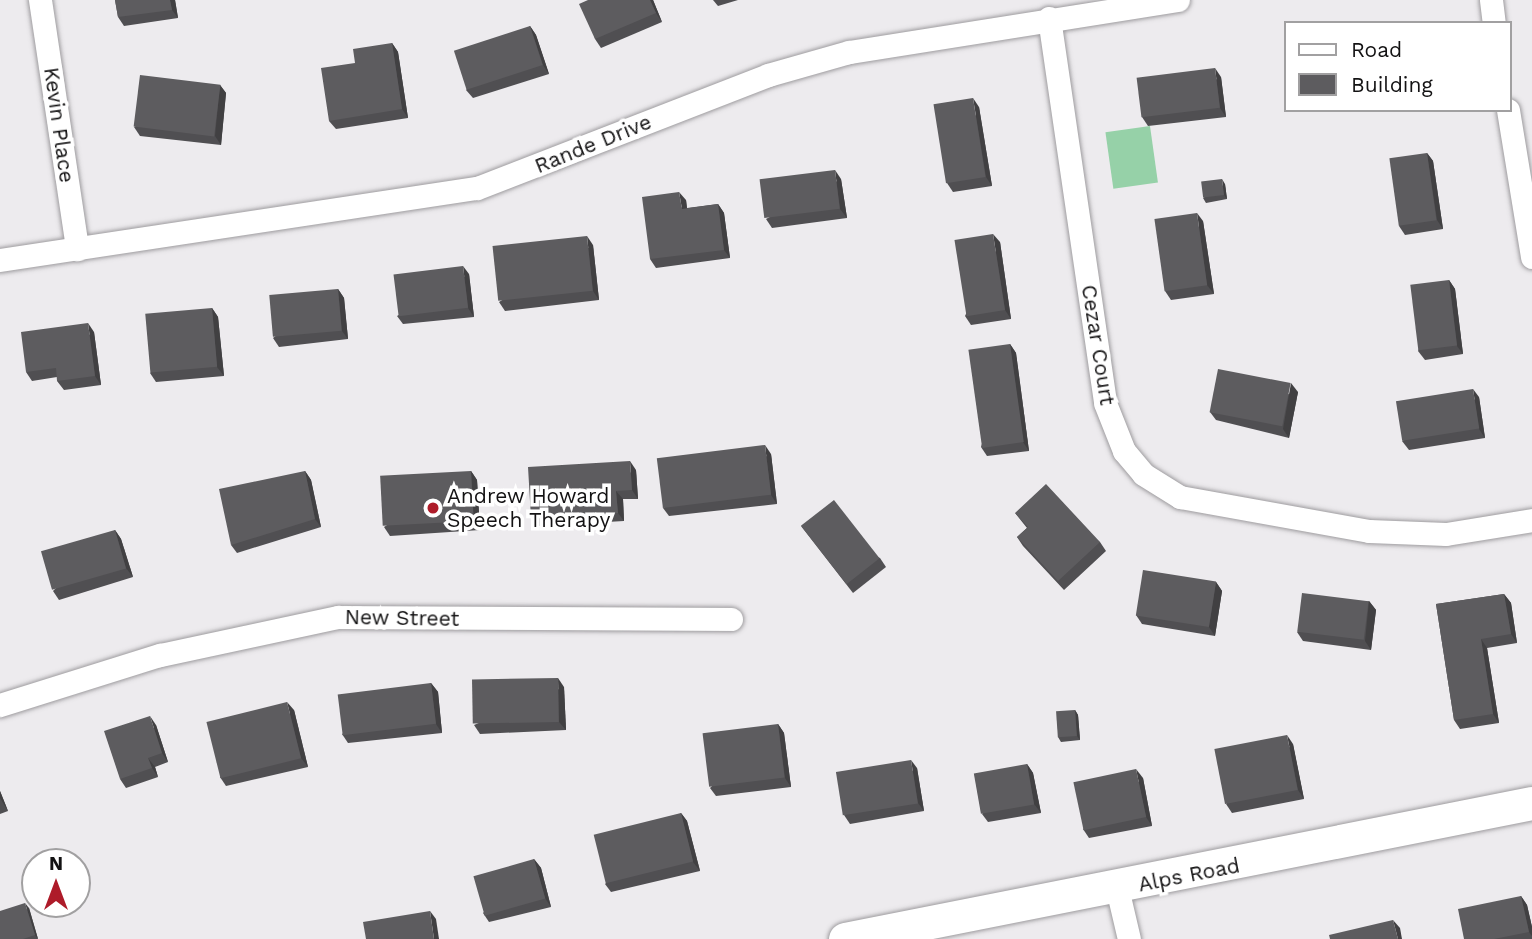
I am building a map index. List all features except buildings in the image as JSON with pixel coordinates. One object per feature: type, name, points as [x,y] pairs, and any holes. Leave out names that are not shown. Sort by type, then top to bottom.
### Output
[{"type":"main road","name":"Alps Road","points":[[845,939],[1117,888],[1532,803]]},
{"type":"street","name":"Kevin Place","points":[[40,0],[77,249]]},
{"type":"street","name":"Rande Drive","points":[[0,260],[477,188],[768,75],[932,35],[1178,0]]},
{"type":"street","points":[[1491,0],[1494,21]]},
{"type":"street","name":"Cezar Court","points":[[1049,18],[1105,403],[1125,452],[1143,474],[1180,497],[1369,531],[1446,534],[1532,520]]},
{"type":"street","points":[[1508,112],[1532,257]]},
{"type":"street","name":"New Street","points":[[0,705],[160,655],[338,617],[731,619]]},
{"type":"street","points":[[1117,888],[1129,939]]},
{"type":"green space","points":[[1150,126],[1158,182],[1113,189],[1105,132]]},
{"type":"place","name":"Andrew Howard Speech Therapy","points":[[433,508]]}]
